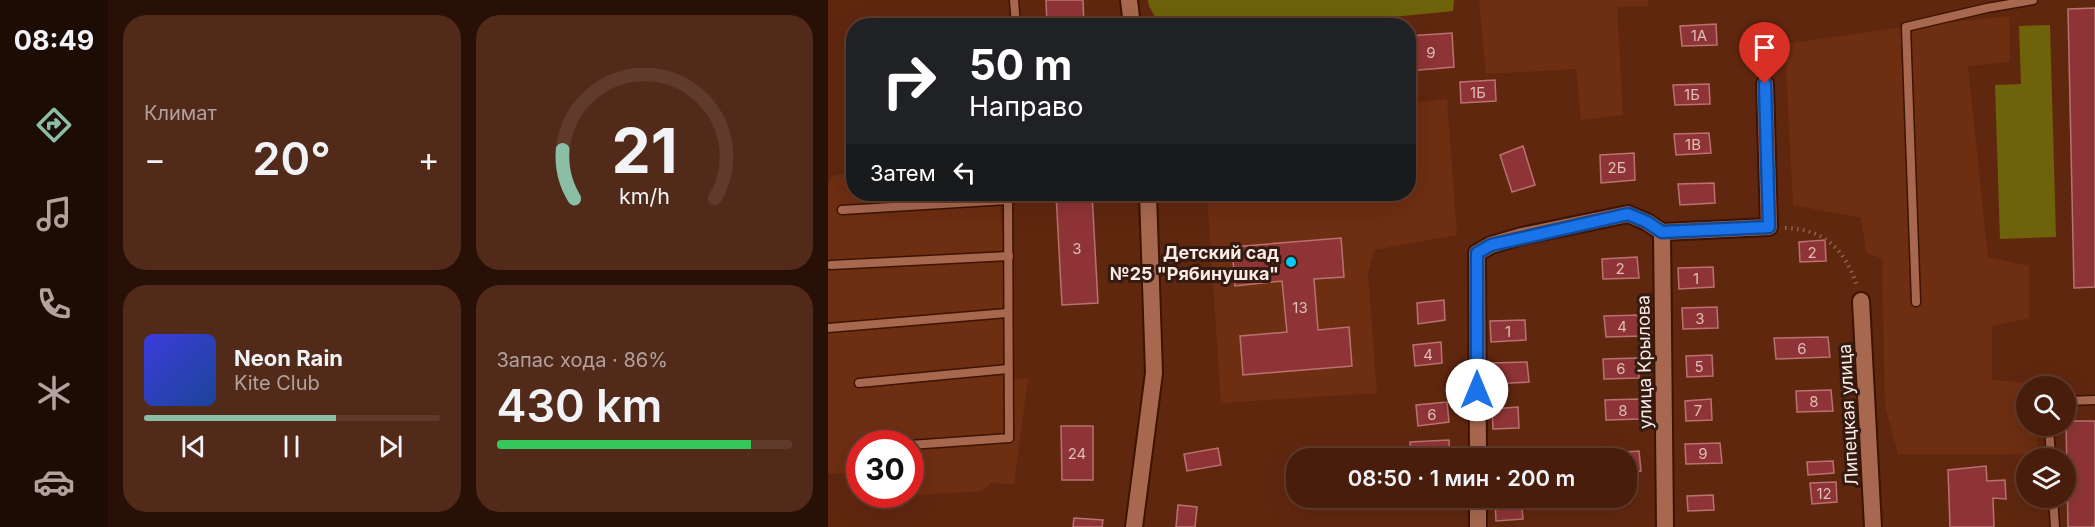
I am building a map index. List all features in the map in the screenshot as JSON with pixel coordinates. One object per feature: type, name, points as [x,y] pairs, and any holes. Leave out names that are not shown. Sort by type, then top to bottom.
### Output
[{"type":"street","points":[[1129,0],[1131,18]]},
{"type":"street","points":[[1478,448],[1477,253],[1491,245],[1522,236],[1628,214],[1647,222],[1662,232],[1769,227],[1765,84]]},
{"type":"street","points":[[1134,527],[1154,373],[1148,201]]},
{"type":"street","name":"улица Крылова","points":[[1662,232],[1665,527]]},
{"type":"street","name":"Липецкая улица","points":[[1861,301],[1873,527]]},
{"type":"street","points":[[1478,508],[1478,527]]},
{"type":"lane","points":[[1014,0],[1015,18]]},
{"type":"lane","points":[[1916,302],[1906,27],[1986,8],[2033,0]]},
{"type":"lane","points":[[842,210],[957,201]]},
{"type":"lane","points":[[924,444],[1009,438],[1008,201]]},
{"type":"lane","points":[[831,265],[1009,255]]},
{"type":"lane","points":[[828,328],[1008,313]]},
{"type":"lane","points":[[859,383],[1008,369]]},
{"type":"lane","points":[[2076,401],[2095,400]]},
{"type":"lane","points":[[2054,508],[2055,527]]},
{"type":"path","points":[[1769,227],[1795,228],[1828,239],[1850,265],[1861,301]]},
{"type":"shaded area","points":[[1148,0],[1454,0],[1453,11],[1383,18],[1156,18]]},
{"type":"shaded area","points":[[1479,0],[1648,0],[1649,6],[1617,7],[1623,115],[1581,120],[1576,69],[1486,74]]},
{"type":"shaded area","points":[[2009,16],[2010,62],[1968,66],[1988,257],[2029,266],[2029,318],[1992,326],[1992,380],[2016,382],[2016,436],[2037,436],[2038,448],[2016,448],[2016,454],[1898,454],[1885,406],[1882,259],[1866,252],[1861,218],[1793,205],[1785,44],[1889,29]]},
{"type":"shaded area","points":[[2050,25],[2056,237],[2000,239],[1995,85],[2021,84],[2019,26]]},
{"type":"shaded area","name":"Детский сад №25 \"Рябинушка\"","points":[[1447,99],[1457,235],[1374,250],[1368,274],[1377,393],[1221,403],[1207,201],[1416,201],[1416,102]]},
{"type":"shaded area","points":[[846,174],[846,201],[1000,201],[1013,380],[1028,378],[1014,484],[991,483],[981,491],[924,495],[924,430],[846,430],[846,474],[828,473],[828,181],[835,175]]},
{"type":"building","points":[[1046,0],[1083,0],[1084,18],[1047,18]]},
{"type":"building","points":[[2095,8],[2095,287],[2074,288],[2068,9]]},
{"type":"building","points":[[1716,24],[1717,45],[1682,46],[1680,26]]},
{"type":"building","points":[[1452,33],[1454,67],[1416,70],[1416,35]]},
{"type":"building","points":[[1495,80],[1496,101],[1461,103],[1460,82]]},
{"type":"building","points":[[1709,84],[1710,104],[1675,105],[1673,85]]},
{"type":"building","points":[[1709,133],[1711,153],[1676,155],[1674,134]]},
{"type":"building","points":[[1523,146],[1535,185],[1512,192],[1500,155]]},
{"type":"building","points":[[1634,153],[1635,180],[1601,183],[1600,155]]},
{"type":"building","points":[[1714,183],[1715,203],[1680,205],[1678,184]]},
{"type":"building","points":[[1056,201],[1092,201],[1098,303],[1062,305]]},
{"type":"building","points":[[1341,238],[1344,277],[1314,279],[1318,330],[1349,327],[1352,366],[1243,375],[1240,336],[1287,332],[1282,281],[1235,286],[1232,247]]},
{"type":"building","points":[[1825,240],[1826,261],[1800,262],[1799,242]]},
{"type":"building","points":[[1637,257],[1639,278],[1603,279],[1602,259]]},
{"type":"building","points":[[1713,267],[1714,287],[1679,289],[1678,268]]},
{"type":"building","points":[[1444,300],[1445,320],[1418,324],[1417,303]]},
{"type":"building","points":[[1717,307],[1718,328],[1683,329],[1682,308]]},
{"type":"building","points":[[1640,315],[1641,336],[1606,337],[1604,316]]},
{"type":"building","points":[[1525,320],[1526,340],[1491,342],[1490,321]]},
{"type":"building","points":[[1828,337],[1830,357],[1776,359],[1774,338]]},
{"type":"building","points":[[1441,342],[1442,363],[1415,366],[1413,345]]},
{"type":"building","points":[[1712,355],[1713,376],[1687,377],[1686,356]]},
{"type":"building","points":[[1638,358],[1639,378],[1604,379],[1603,359]]},
{"type":"building","points":[[1527,362],[1529,382],[1493,384],[1492,363]]},
{"type":"building","points":[[1831,390],[1833,411],[1797,412],[1796,391]]},
{"type":"building","points":[[1640,399],[1641,419],[1606,420],[1605,400]]},
{"type":"building","points":[[1711,399],[1712,420],[1686,421],[1685,401]]},
{"type":"building","points":[[1447,402],[1449,422],[1418,426],[1416,405]]},
{"type":"building","points":[[1518,407],[1519,428],[1493,429],[1492,409]]},
{"type":"building","points":[[2076,421],[2095,421],[2095,527],[2068,527],[2068,508],[2076,508],[2076,448],[2067,448],[2066,436],[2076,436]]},
{"type":"building","points":[[1061,426],[1093,426],[1093,480],[1062,480]]},
{"type":"building","points":[[1449,440],[1449,448],[1410,448],[1410,442]]},
{"type":"building","points":[[1720,443],[1722,463],[1686,464],[1685,444]]},
{"type":"building","points":[[1218,448],[1221,465],[1187,471],[1184,454]]},
{"type":"building","points":[[1637,451],[1639,451],[1641,471],[1637,472]]},
{"type":"building","points":[[1833,461],[1834,473],[1808,475],[1807,462]]},
{"type":"building","points":[[1986,466],[1987,481],[2005,480],[2006,499],[1993,498],[1994,527],[1950,527],[1948,470]]},
{"type":"building","points":[[1836,482],[1837,502],[1812,504],[1810,483]]},
{"type":"building","points":[[1713,495],[1714,510],[1688,511],[1687,496]]},
{"type":"building","points":[[1178,505],[1197,507],[1195,527],[1176,527]]},
{"type":"building","points":[[1495,508],[1522,508],[1523,519],[1496,521]]},
{"type":"building","points":[[1074,518],[1103,520],[1102,527],[1073,527]]},
{"type":"place","name":"Детский сад №25 \"Рябинушка\"","points":[[1291,262]]},
{"type":"route","points":[[1477,390],[1477,253],[1491,245],[1522,236],[1628,214],[1647,222],[1662,232],[1769,227],[1765,84]]}]
